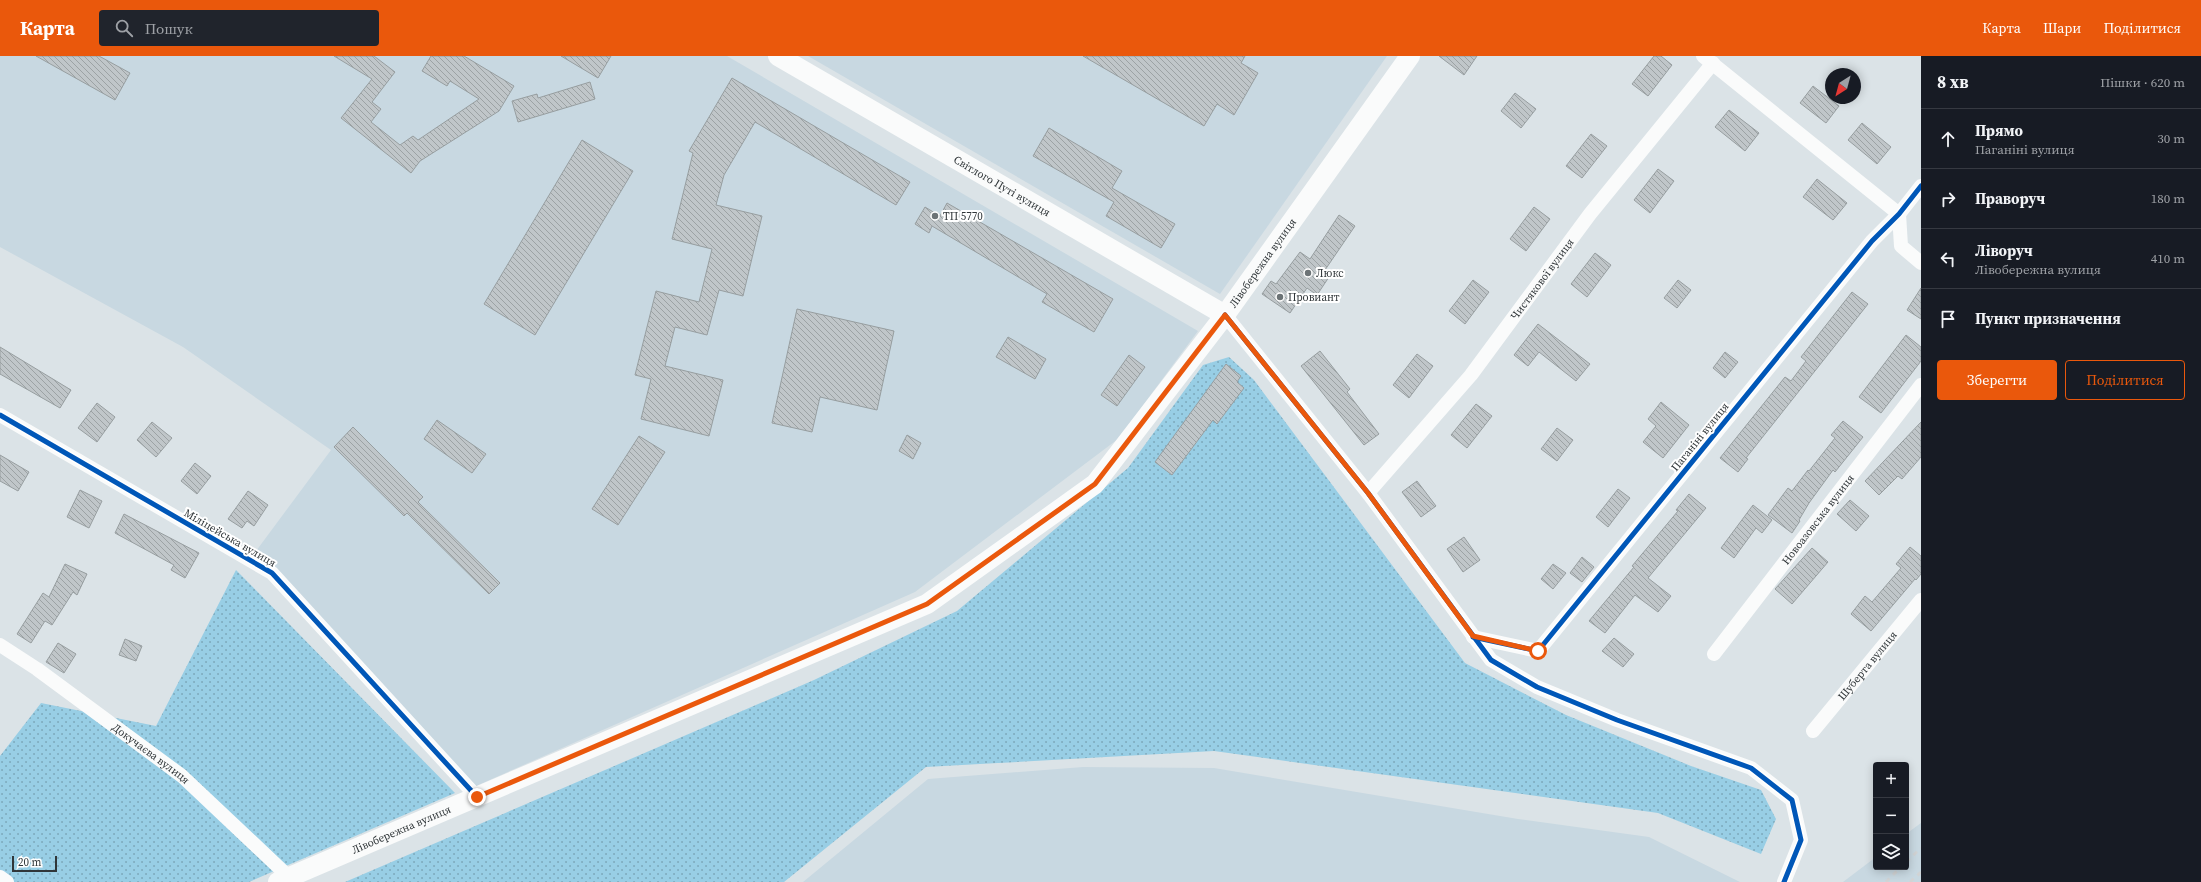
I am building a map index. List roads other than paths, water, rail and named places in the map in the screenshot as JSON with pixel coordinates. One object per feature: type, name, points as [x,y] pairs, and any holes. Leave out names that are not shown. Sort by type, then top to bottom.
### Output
[{"type":"main road","name":"Світлого Путі вулиця","points":[[778,56],[1225,315]]},
{"type":"main road","name":"Лівобережна вулиця","points":[[284,879],[927,604],[1095,484],[1225,315],[1410,56]]},
{"type":"street","points":[[1708,60],[1900,214],[1901,246],[1921,263]]},
{"type":"street","name":"Чистякової вулиця","points":[[1368,493],[1471,374],[1590,214],[1708,60]]},
{"type":"street","name":"Паганіні вулиця","points":[[1473,636],[1538,651],[1872,241],[1900,214],[1921,186]]},
{"type":"street","points":[[1225,315],[1368,493],[1491,660],[1537,687],[1617,720],[1751,768],[1792,800],[1801,840],[1784,882]]},
{"type":"street","name":"Новоазовська вулиця","points":[[1714,654],[1921,385]]},
{"type":"street","name":"Міліцейська вулиця","points":[[0,415],[272,573],[477,797]]},
{"type":"street","name":"Шуберта вулиця","points":[[1813,730],[1921,600]]},
{"type":"street","name":"Докучаєва вулиця","points":[[0,645],[37,669],[182,776],[284,879]]},
{"type":"street","points":[[0,877],[7,882]]},
{"type":"railway","points":[[1909,859],[1921,848]]},
{"type":"railway","points":[[1886,882],[1898,870]]},
{"type":"railway","points":[[1910,882],[1921,872]]},
{"type":"place","name":"ТП 5770","points":[[935,216]]},
{"type":"place","name":"Люкс","points":[[1308,273]]},
{"type":"place","name":"Провиант","points":[[1280,297]]}]
